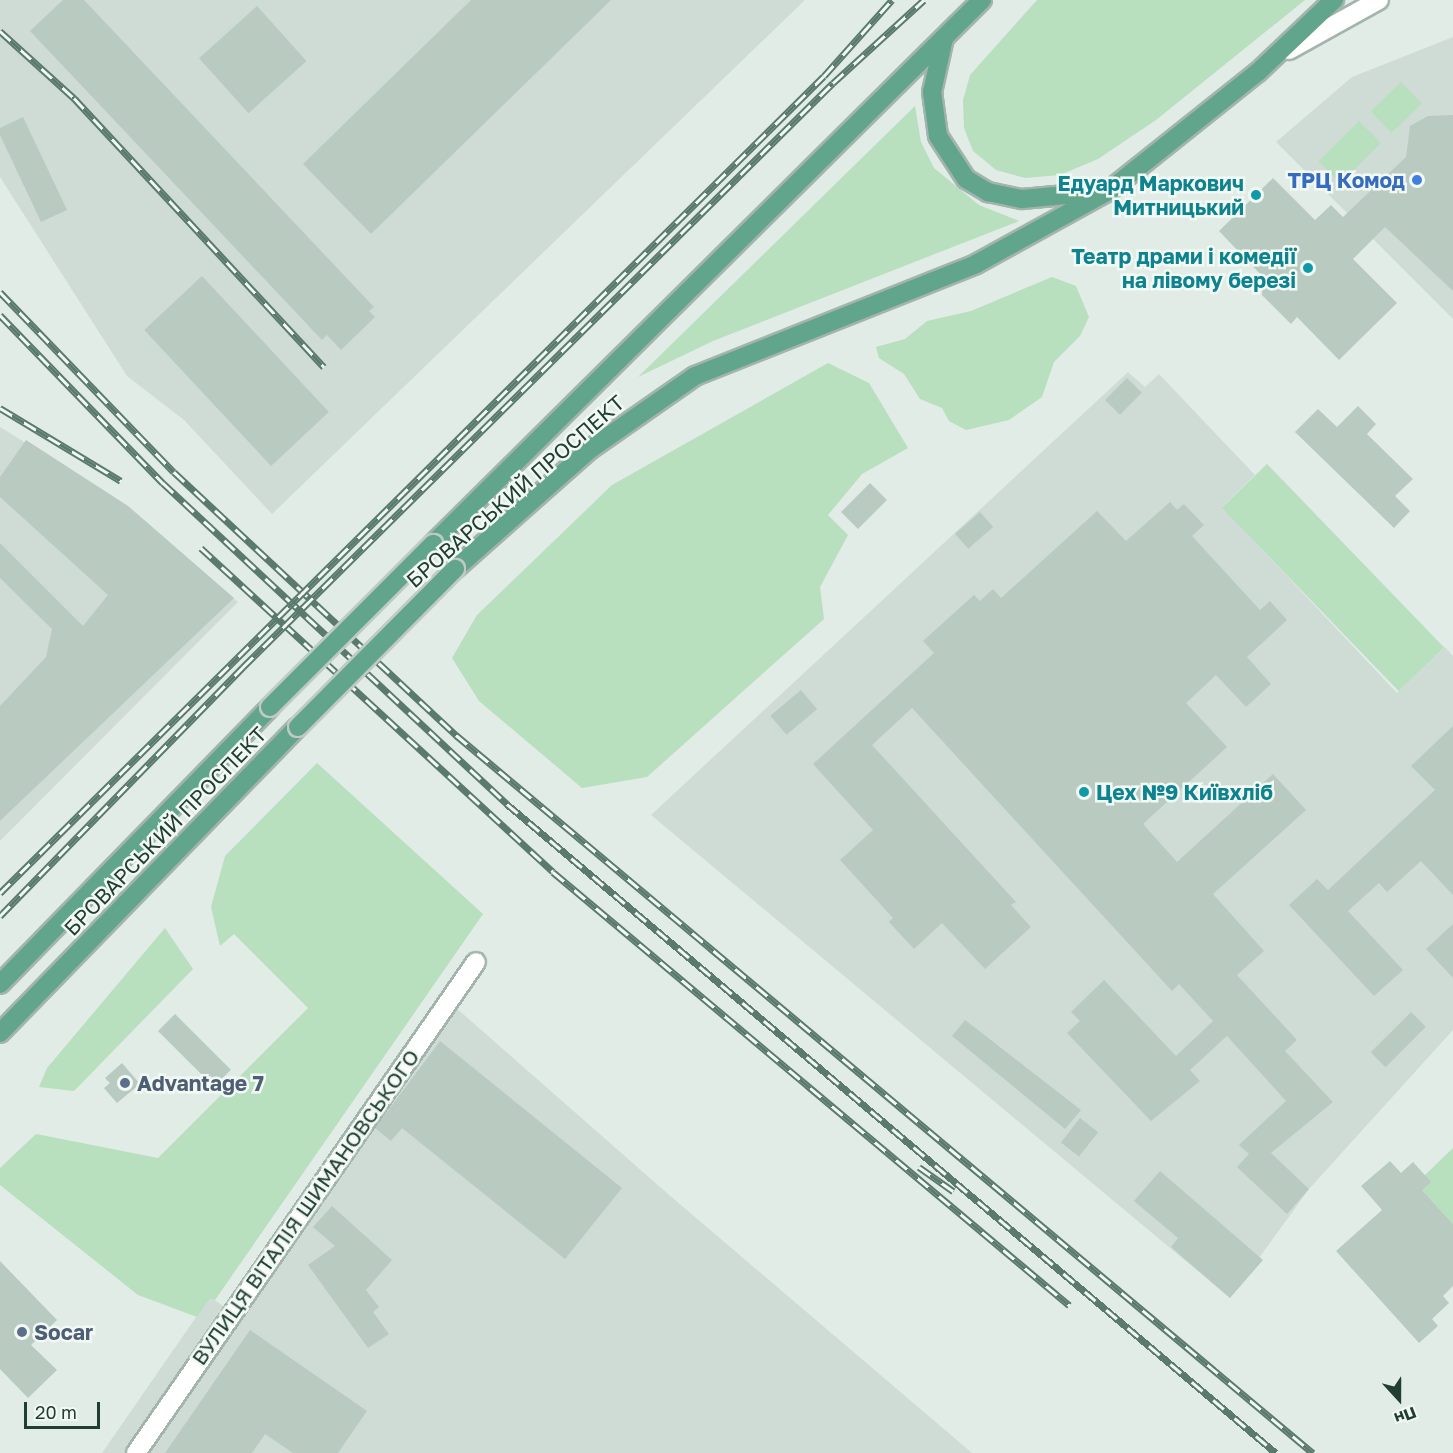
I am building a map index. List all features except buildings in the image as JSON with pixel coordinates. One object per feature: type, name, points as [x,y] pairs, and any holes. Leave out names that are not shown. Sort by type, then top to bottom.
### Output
[{"type":"main road","name":"БРОВАРСЬКИЙ ПРОСПЕКТ","points":[[0,984],[432,544],[982,0]]},
{"type":"main road","name":"БРОВАРСЬКИЙ ПРОСПЕКТ","points":[[0,1033],[455,569],[589,450],[695,376],[976,264],[1110,190],[1258,72],[1334,0]]},
{"type":"main road","points":[[944,38],[932,92],[938,136],[966,179],[988,192],[1022,200],[1110,190]]},
{"type":"street","points":[[1258,72],[1317,31],[1379,0]]},
{"type":"street","name":"ВУЛИЦЯ ВІТАЛІЯ ШИМАНОВСЬКОГО","points":[[136,1453],[476,962]]},
{"type":"shaded area","points":[[0,0],[805,0],[272,514],[184,420],[127,376],[0,177]]},
{"type":"shaded area","points":[[1453,37],[1453,319],[1276,142],[1352,77]]},
{"type":"shaded area","points":[[1128,372],[1145,387],[1159,374],[1255,475],[1222,507],[1397,693],[1445,647],[1453,656],[1453,1030],[1309,1189],[1230,1298],[651,815]]},
{"type":"shaded area","points":[[0,427],[128,506],[238,602],[0,841]]},
{"type":"shaded area","points":[[454,1006],[668,1194],[972,1453],[102,1453],[210,1297],[239,1317]]},
{"type":"green space","points":[[1037,0],[1305,0],[1156,120],[1098,159],[1060,175],[1025,178],[996,170],[973,151],[964,128],[963,100],[970,75]]},
{"type":"green space","points":[[1401,82],[1422,104],[1392,133],[1371,111]]},
{"type":"green space","points":[[915,106],[921,142],[934,168],[979,205],[1019,221],[713,341],[638,377]]},
{"type":"green space","points":[[1359,121],[1381,143],[1341,183],[1319,161]]},
{"type":"green space","points":[[1052,277],[1076,286],[1089,317],[1080,336],[1054,362],[1042,397],[1009,420],[966,430],[949,421],[942,408],[920,399],[904,374],[879,358],[876,347],[905,339],[927,321],[971,311]]},
{"type":"green space","points":[[828,363],[869,383],[908,448],[862,474],[828,515],[848,535],[820,587],[824,619],[647,777],[582,788],[479,701],[452,658],[477,615],[612,485]]},
{"type":"green space","points":[[1267,464],[1444,647],[1399,691],[1222,508]]},
{"type":"green space","points":[[317,763],[483,914],[215,1300],[210,1298],[197,1317],[138,1295],[0,1185],[0,1168],[36,1134],[158,1158],[308,1008],[234,934],[220,946],[211,907],[225,856]]},
{"type":"green space","points":[[165,928],[193,969],[74,1091],[39,1087],[47,1068]]},
{"type":"green space","points":[[1453,1148],[1453,1224],[1422,1190],[1425,1175]]},
{"type":"railway","points":[[0,893],[824,76],[892,0]]},
{"type":"railway","points":[[0,916],[243,667],[833,83],[924,0]]},
{"type":"railway","points":[[0,31],[74,98],[324,367]]},
{"type":"railway","points":[[0,292],[174,472],[456,735],[1313,1453]]},
{"type":"railway","points":[[0,315],[163,483],[507,804],[1276,1453]]},
{"type":"railway","points":[[0,408],[121,481]]},
{"type":"railway","points":[[201,548],[553,872],[1069,1305]]},
{"type":"railway","points":[[919,1167],[953,1191]]},
{"type":"place","name":"ТРЦ Комод","points":[[1417,180]]},
{"type":"place","name":"Едуард Маркович Митницький","points":[[1256,195]]},
{"type":"place","name":"Театр драми і комедії на лівому березі","points":[[1308,268]]},
{"type":"place","name":"Цех №9 Київхліб","points":[[1084,792]]},
{"type":"place","name":"Advantage 7","points":[[125,1083]]},
{"type":"place","name":"Socar","points":[[22,1332]]}]
